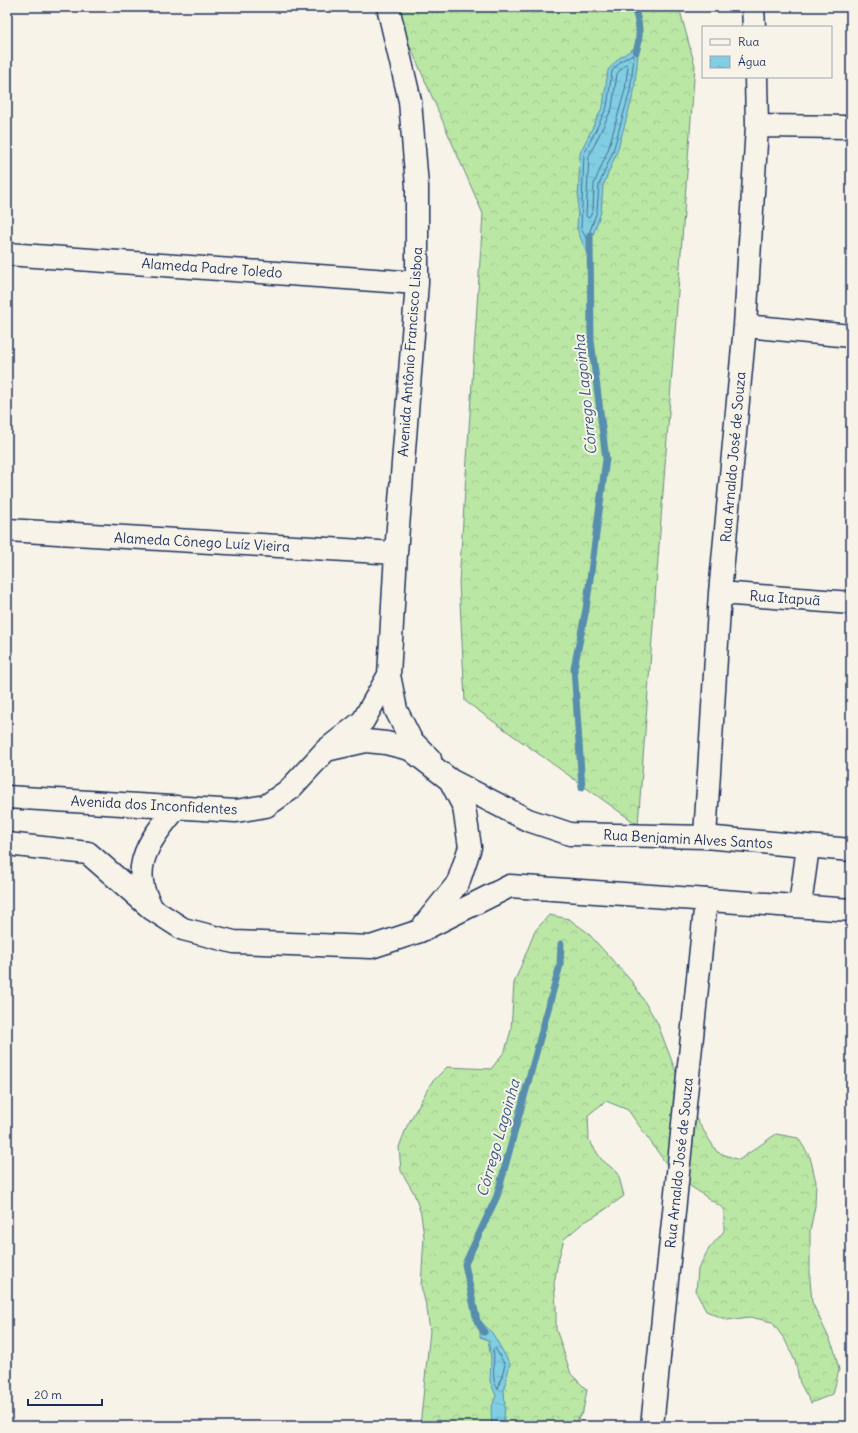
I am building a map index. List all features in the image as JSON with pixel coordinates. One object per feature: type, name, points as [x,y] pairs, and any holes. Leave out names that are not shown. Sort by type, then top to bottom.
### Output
[{"type":"street","name":"Avenida Antônio Francisco Lisboa","points":[[388,7],[410,101],[417,186],[417,283],[396,553],[389,675]]},
{"type":"street","points":[[753,7],[754,26]]},
{"type":"street","name":"Rua Arnaldo José de Souza","points":[[705,837],[720,593],[745,326],[757,126],[756,78]]},
{"type":"street","points":[[757,126],[851,128]]},
{"type":"street","name":"Alameda Padre Toledo","points":[[7,254],[417,283]]},
{"type":"street","points":[[745,326],[851,336]]},
{"type":"street","name":"Alameda Cônego Luíz Vieira","points":[[7,530],[396,553]]},
{"type":"street","name":"Rua Itapuã","points":[[720,593],[851,603]]},
{"type":"street","points":[[389,675],[396,710],[411,740],[450,780],[464,807],[470,847],[458,883],[420,931]]},
{"type":"street","name":"Avenida dos Inconfidentes","points":[[7,797],[236,811],[266,806],[289,790],[326,750],[362,721],[389,675]]},
{"type":"street","points":[[326,750],[366,741],[386,743],[410,749],[450,780]]},
{"type":"street","name":"Rua Benjamin Alves Santos","points":[[450,780],[528,820],[570,834],[705,837],[851,850]]},
{"type":"street","points":[[152,909],[142,887],[142,871],[147,847],[178,807]]},
{"type":"street","points":[[7,844],[88,853],[152,909],[183,929],[234,942],[371,947],[420,931],[510,886],[567,888],[706,900],[851,910]]},
{"type":"street","points":[[796,906],[801,898],[808,847]]},
{"type":"street","name":"Rua Arnaldo José de Souza","points":[[652,1426],[706,900]]},
{"type":"green space","points":[[393,7],[679,7],[695,66],[638,825],[465,701],[459,582],[483,214]]},
{"type":"green space","points":[[549,915],[569,919],[587,932],[633,983],[657,1022],[690,1109],[717,1152],[739,1160],[776,1134],[798,1138],[810,1157],[816,1182],[815,1206],[810,1231],[810,1280],[812,1302],[834,1349],[839,1370],[833,1394],[811,1403],[800,1383],[795,1361],[785,1340],[772,1322],[750,1317],[727,1320],[706,1311],[696,1292],[698,1269],[708,1250],[724,1231],[724,1209],[686,1183],[667,1165],[628,1110],[606,1101],[588,1115],[589,1140],[601,1159],[618,1173],[624,1196],[583,1223],[564,1239],[554,1284],[556,1329],[571,1374],[587,1390],[583,1411],[574,1426],[420,1426],[430,1331],[427,1309],[421,1286],[424,1237],[421,1214],[414,1193],[401,1171],[399,1147],[407,1126],[431,1083],[447,1067],[491,1069],[505,1051],[511,1030],[514,983],[535,931]]},
{"type":"water","points":[[639,45],[634,92],[617,152],[603,186],[601,212],[590,244],[590,262],[577,229],[580,153],[603,106],[608,70],[619,58]]},
{"type":"water","points":[[476,1316],[493,1334],[510,1364],[504,1388],[505,1408],[503,1426],[492,1426],[491,1409],[496,1396],[490,1381],[491,1358],[488,1340],[480,1337],[480,1326]]},
{"type":"waterway","name":"Córrego Lagoinha","points":[[633,7],[639,29],[639,41],[636,52]]},
{"type":"waterway","name":"Córrego Lagoinha","points":[[582,787],[574,668],[586,609],[606,459],[591,340],[590,235]]},
{"type":"waterway","name":"Córrego Lagoinha","points":[[484,1332],[477,1321],[465,1264],[497,1196],[560,965],[561,944]]}]
